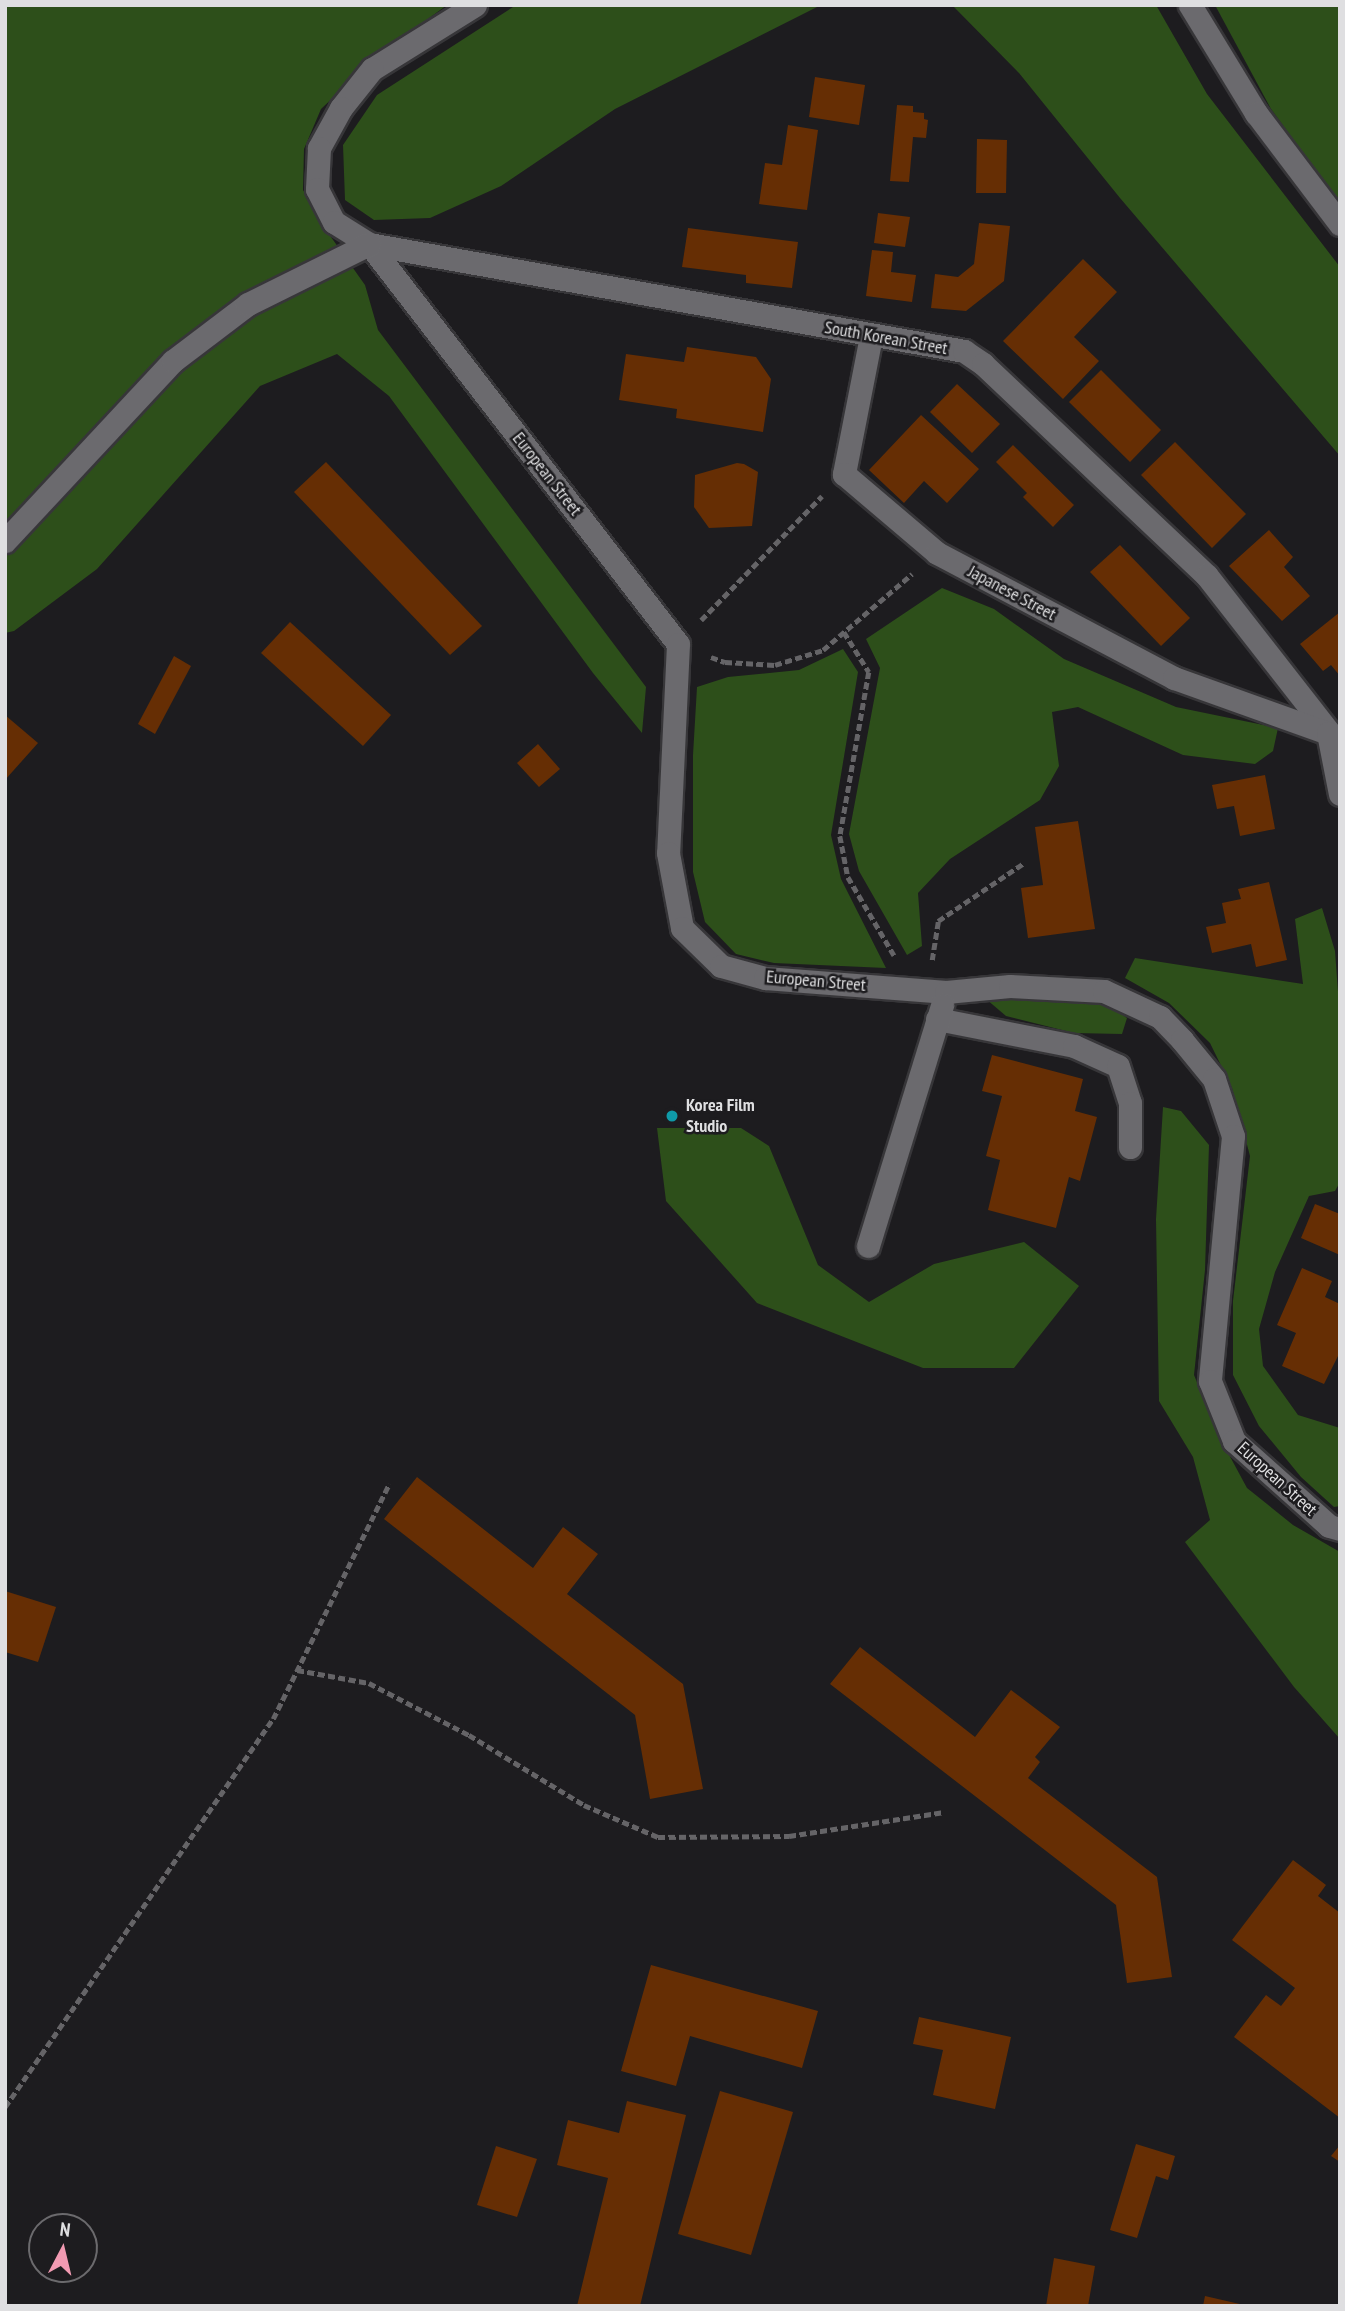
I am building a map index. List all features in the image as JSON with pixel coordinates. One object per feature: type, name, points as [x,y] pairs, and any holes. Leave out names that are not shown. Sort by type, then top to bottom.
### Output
[{"type":"lane","points":[[369,244],[334,222],[317,189],[319,148],[341,108],[372,69],[475,5]]},
{"type":"lane","points":[[1190,5],[1256,113],[1340,223]]},
{"type":"lane","points":[[5,541],[173,361],[248,304],[369,244]]},
{"type":"lane","name":"South Korean Street","points":[[369,244],[964,351],[983,364],[1207,576],[1334,740]]},
{"type":"lane","name":"European Street","points":[[369,244],[678,644],[668,853],[682,928],[720,966],[765,978],[946,992],[1010,986],[1104,991],[1160,1017],[1214,1079],[1233,1136],[1210,1381],[1234,1441],[1329,1526],[1340,1530]]},
{"type":"lane","points":[[844,474],[871,336]]},
{"type":"lane","name":"Japanese Street","points":[[844,474],[937,554],[1174,678],[1334,740]]},
{"type":"lane","points":[[1334,740],[1340,794]]},
{"type":"lane","points":[[868,1246],[946,992]]},
{"type":"lane","points":[[937,1019],[1074,1045],[1118,1066],[1130,1103],[1130,1147]]},
{"type":"path","points":[[844,474],[678,644],[725,662],[775,665],[823,650],[937,554]]},
{"type":"path","points":[[844,632],[869,672],[840,836],[848,877],[914,989],[931,969],[938,921],[1024,863]]},
{"type":"path","points":[[5,2107],[273,1719],[389,1484]]},
{"type":"path","points":[[298,1670],[369,1683],[470,1735],[584,1805],[658,1837],[789,1836],[944,1812]]},
{"type":"green space","points":[[5,5],[447,5],[376,57],[321,109],[304,149],[303,190],[331,237],[365,285],[378,330],[646,687],[642,733],[593,673],[389,396],[337,354],[260,386],[97,569],[14,631],[5,633]]},
{"type":"green space","points":[[516,5],[821,5],[615,109],[501,186],[430,218],[374,220],[345,200],[343,145],[377,95]]},
{"type":"green space","points":[[952,5],[1156,5],[1207,94],[1340,267],[1340,456],[1120,198],[1019,73]]},
{"type":"green space","points":[[1215,5],[1340,5],[1340,204],[1271,109]]},
{"type":"green space","points":[[942,588],[994,609],[1064,659],[1176,707],[1278,728],[1273,751],[1255,764],[1183,755],[1078,707],[1052,712],[1059,766],[1040,800],[950,859],[918,893],[922,946],[907,955],[859,871],[849,834],[880,668],[866,639]]},
{"type":"green space","points":[[843,649],[858,672],[831,835],[841,879],[886,968],[774,963],[736,954],[705,922],[693,872],[693,755],[697,687],[728,677],[799,670]]},
{"type":"green space","points":[[1322,908],[1335,951],[1340,1019],[1340,1182],[1335,1191],[1309,1196],[1275,1272],[1259,1329],[1263,1366],[1298,1415],[1340,1428],[1340,1506],[1334,1507],[1301,1477],[1259,1426],[1233,1375],[1233,1301],[1250,1156],[1232,1088],[1210,1043],[1169,1003],[1125,978],[1135,958],[1303,984],[1295,919]]},
{"type":"green space","points":[[1052,996],[1108,1004],[1127,1018],[1122,1034],[1074,1033],[1006,1016],[986,999]]},
{"type":"green space","points":[[1163,1107],[1181,1111],[1209,1145],[1205,1270],[1194,1375],[1220,1438],[1247,1488],[1293,1525],[1340,1552],[1340,1739],[1294,1687],[1185,1542],[1210,1520],[1193,1457],[1159,1401],[1156,1219]]},
{"type":"green space","points":[[657,1128],[741,1128],[769,1146],[818,1265],[869,1302],[934,1264],[1024,1242],[1079,1286],[1014,1368],[923,1368],[757,1303],[666,1201]]},
{"type":"building","points":[[815,77],[865,85],[859,125],[809,117]]},
{"type":"building","points":[[897,105],[913,106],[913,112],[924,113],[924,119],[928,120],[926,138],[913,137],[909,182],[890,181]]},
{"type":"building","points":[[788,125],[818,130],[807,210],[759,204],[765,163],[782,165]]},
{"type":"building","points":[[977,139],[1007,140],[1006,193],[976,193]]},
{"type":"building","points":[[878,213],[910,217],[905,247],[874,243]]},
{"type":"building","points":[[979,223],[1010,226],[1004,281],[966,311],[931,308],[935,274],[958,277],[974,264]]},
{"type":"building","points":[[688,228],[798,242],[792,288],[746,283],[746,275],[682,267]]},
{"type":"building","points":[[872,250],[893,252],[891,272],[916,275],[912,302],[866,296]]},
{"type":"building","points":[[1083,259],[1117,292],[1074,337],[1099,361],[1063,399],[1003,341]]},
{"type":"building","points":[[687,347],[756,357],[771,379],[763,432],[676,418],[677,409],[619,400],[626,354],[684,362]]},
{"type":"building","points":[[1101,370],[1161,430],[1130,462],[1069,402]]},
{"type":"building","points":[[957,384],[1000,424],[972,453],[930,412]]},
{"type":"building","points":[[921,415],[979,469],[947,503],[924,481],[904,503],[869,470]]},
{"type":"building","points":[[1175,442],[1246,514],[1212,548],[1141,475]]},
{"type":"building","points":[[1013,445],[1074,505],[1053,527],[1023,497],[1027,493],[996,462]]},
{"type":"building","points":[[326,462],[482,626],[450,655],[294,492]]},
{"type":"building","points":[[737,463],[758,472],[752,526],[709,528],[694,507],[695,475]]},
{"type":"building","points":[[1269,530],[1293,557],[1284,567],[1310,596],[1282,621],[1229,566]]},
{"type":"building","points":[[1120,545],[1190,618],[1161,646],[1090,572]]},
{"type":"building","points":[[1340,612],[1340,676],[1331,665],[1323,671],[1300,644]]},
{"type":"building","points":[[290,622],[391,715],[363,746],[261,653]]},
{"type":"building","points":[[174,656],[191,666],[155,734],[138,724]]},
{"type":"building","points":[[5,715],[38,743],[5,780]]},
{"type":"building","points":[[538,744],[560,769],[539,787],[517,763]]},
{"type":"building","points":[[1265,775],[1275,829],[1240,836],[1234,806],[1217,809],[1212,785]]},
{"type":"building","points":[[1078,821],[1095,929],[1028,938],[1021,888],[1043,885],[1035,827]]},
{"type":"building","points":[[1269,882],[1287,960],[1256,967],[1251,944],[1212,953],[1206,927],[1226,923],[1222,903],[1241,899],[1238,889]]},
{"type":"building","points":[[992,1055],[1083,1079],[1075,1111],[1097,1117],[1080,1181],[1069,1177],[1056,1228],[988,1210],[1000,1160],[986,1156],[1002,1096],[982,1091]]},
{"type":"building","points":[[1315,1204],[1340,1214],[1340,1255],[1301,1238]]},
{"type":"building","points":[[1302,1268],[1332,1281],[1325,1297],[1340,1304],[1340,1352],[1324,1384],[1282,1366],[1296,1333],[1277,1325]]},
{"type":"building","points":[[417,1477],[533,1568],[563,1527],[598,1554],[567,1594],[683,1684],[703,1789],[650,1799],[635,1715],[384,1519]]},
{"type":"building","points":[[5,1591],[56,1607],[38,1662],[5,1652]]},
{"type":"building","points":[[860,1647],[975,1737],[1011,1690],[1060,1727],[1035,1757],[1040,1762],[1028,1778],[1157,1877],[1172,1977],[1127,1983],[1116,1905],[830,1684]]},
{"type":"building","points":[[1293,1860],[1326,1885],[1318,1896],[1340,1913],[1340,2118],[1234,2037],[1266,1995],[1281,2006],[1295,1988],[1232,1940]]},
{"type":"building","points":[[651,1965],[818,2011],[802,2068],[690,2036],[676,2086],[621,2071]]},
{"type":"building","points":[[919,2017],[1011,2037],[995,2109],[933,2095],[943,2050],[913,2044]]},
{"type":"building","points":[[720,2091],[793,2112],[751,2255],[678,2234]]},
{"type":"building","points":[[627,2101],[686,2115],[640,2306],[577,2306],[608,2178],[557,2165],[568,2120],[619,2133]]},
{"type":"building","points":[[1136,2144],[1175,2156],[1168,2180],[1156,2176],[1137,2238],[1110,2230]]},
{"type":"building","points":[[1340,2145],[1340,2162],[1331,2156]]},
{"type":"building","points":[[496,2146],[537,2159],[517,2217],[477,2205]]},
{"type":"building","points":[[1054,2258],[1095,2266],[1088,2306],[1046,2306]]},
{"type":"building","points":[[1205,2296],[1244,2305],[1244,2306],[1203,2306]]},
{"type":"place","name":"Korea Film Studio","points":[[672,1116]]}]
